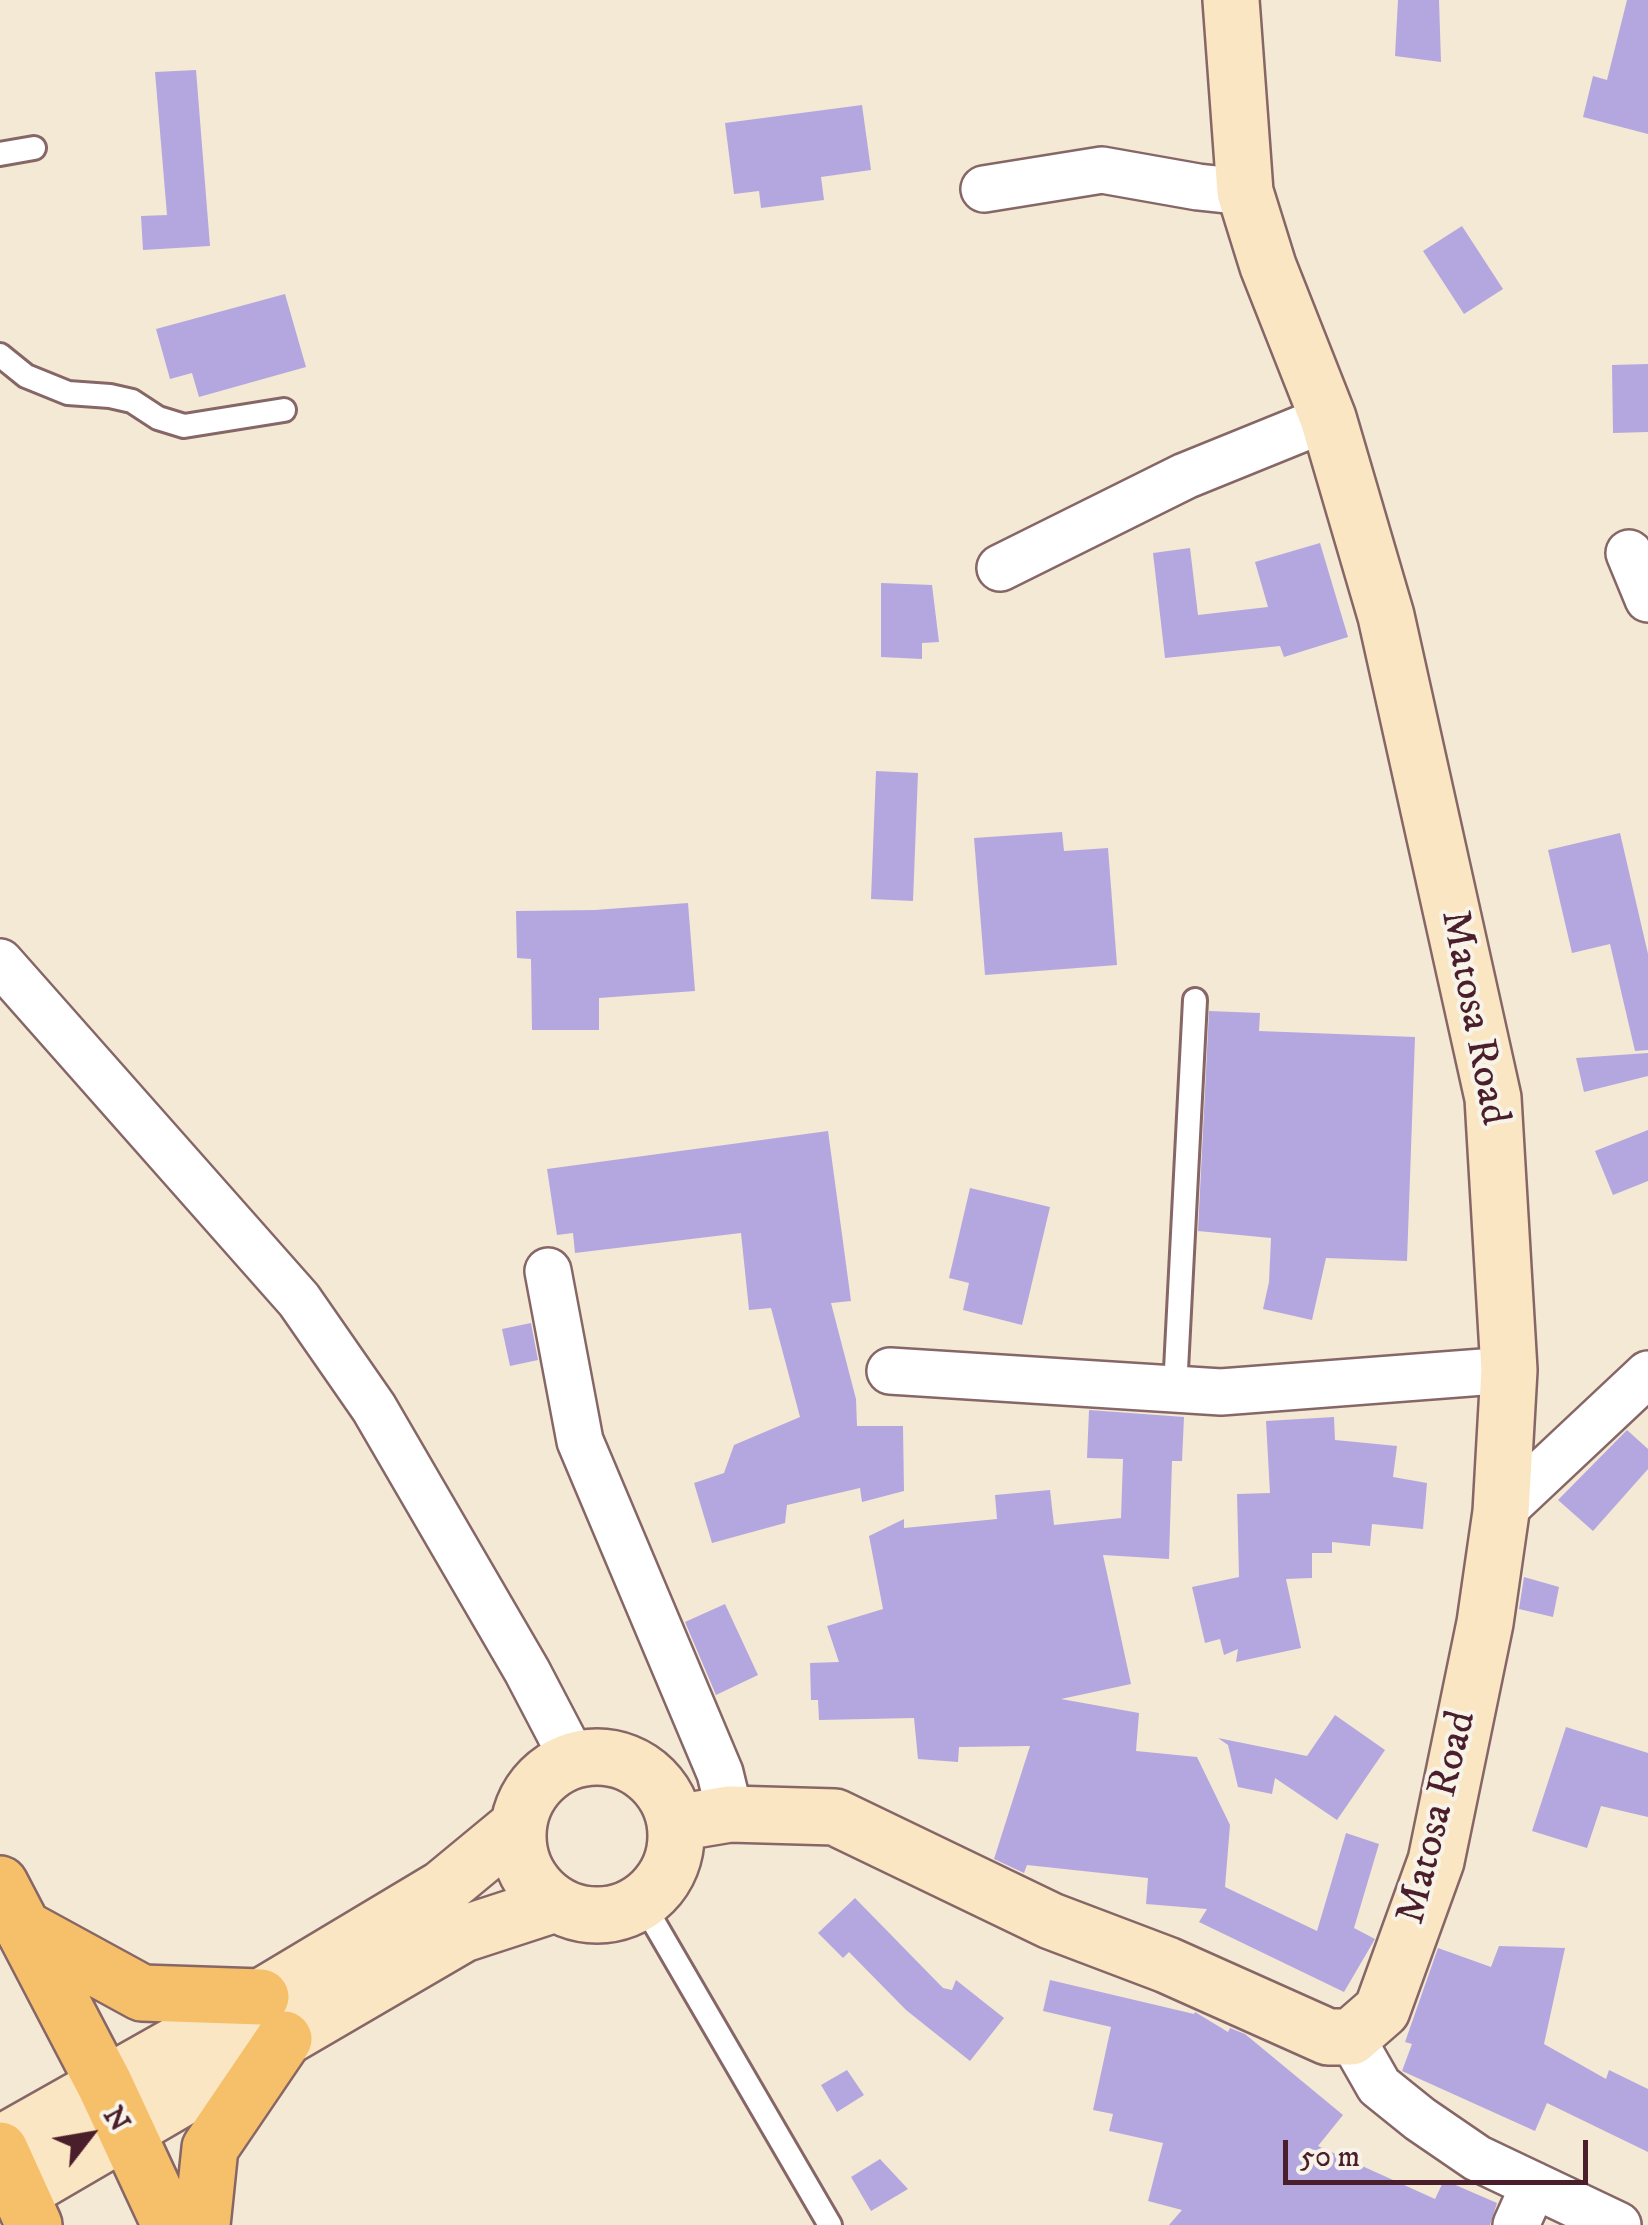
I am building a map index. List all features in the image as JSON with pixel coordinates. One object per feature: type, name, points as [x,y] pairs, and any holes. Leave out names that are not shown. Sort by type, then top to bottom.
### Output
[{"type":"highway","points":[[11,1906],[142,1994],[273,2018],[210,2148],[202,2225]]},
{"type":"highway","points":[[11,1906],[116,2108],[170,2225]]},
{"type":"street","name":"Matosa Road","points":[[1231,0],[1245,192],[1268,266],[1328,418],[1386,616],[1494,1098],[1509,1370],[1501,1512],[1486,1623],[1436,1861],[1382,2010],[1351,2037]]},
{"type":"street","points":[[984,190],[1102,170],[1245,192]]},
{"type":"street","points":[[1000,568],[1184,476],[1328,418]]},
{"type":"street","points":[[1629,553],[1648,600]]},
{"type":"street","points":[[0,962],[299,1300],[374,1408],[527,1671],[573,1759]]},
{"type":"street","points":[[548,1272],[580,1442],[720,1773],[730,1814]]},
{"type":"street","points":[[890,1372],[1221,1392],[1509,1370]]},
{"type":"street","points":[[1501,1512],[1648,1374]]},
{"type":"street","points":[[573,1759],[618,1759],[638,1768],[669,1801],[676,1823],[676,1846],[659,1888],[621,1912],[598,1916],[576,1913],[556,1904],[538,1889],[525,1870],[518,1848],[524,1804],[552,1769],[573,1759]]},
{"type":"street","points":[[676,1823],[730,1814],[835,1817],[1051,1922],[1167,1964],[1328,2037],[1351,2037],[1379,2086],[1477,2158],[1525,2205],[1618,2225]]},
{"type":"street","points":[[273,2018],[518,1826]]},
{"type":"street","points":[[11,2183],[116,2108],[273,2018],[462,1934],[556,1904]]},
{"type":"lane","points":[[0,154],[34,148]]},
{"type":"lane","points":[[0,355],[26,376],[68,392],[132,401],[158,418],[184,426],[284,410]]},
{"type":"lane","points":[[1175,1389],[1195,1000]]},
{"type":"lane","points":[[642,1902],[830,2225]]},
{"type":"building","points":[[1398,0],[1439,0],[1441,62],[1395,56]]},
{"type":"building","points":[[1627,0],[1648,0],[1648,134],[1583,117],[1593,76],[1607,80]]},
{"type":"building","points":[[196,70],[210,246],[143,250],[141,216],[167,215],[155,72]]},
{"type":"building","points":[[862,105],[871,170],[821,177],[824,200],[761,208],[759,191],[734,194],[725,123]]},
{"type":"building","points":[[1462,226],[1503,289],[1464,314],[1423,251]]},
{"type":"building","points":[[285,294],[306,367],[199,397],[192,373],[170,379],[156,329]]},
{"type":"building","points":[[1648,364],[1648,432],[1613,433],[1612,365]]},
{"type":"building","points":[[1320,543],[1348,637],[1284,657],[1280,646],[1165,658],[1153,553],[1190,548],[1198,615],[1268,607],[1255,562]]},
{"type":"building","points":[[881,583],[932,585],[939,642],[922,643],[922,659],[881,657]]},
{"type":"building","points":[[876,771],[918,773],[913,901],[871,899]]},
{"type":"building","points":[[1062,832],[1064,851],[1108,848],[1117,965],[985,975],[974,838]]},
{"type":"building","points":[[1620,833],[1648,954],[1648,1050],[1635,1051],[1610,944],[1572,953],[1548,850]]},
{"type":"building","points":[[688,903],[695,991],[599,998],[599,1030],[532,1030],[531,959],[517,958],[516,911]]},
{"type":"building","points":[[1209,1011],[1260,1013],[1259,1031],[1415,1037],[1407,1261],[1326,1258],[1312,1320],[1263,1309],[1271,1238],[1198,1231]]},
{"type":"building","points":[[1648,1053],[1648,1076],[1584,1092],[1576,1058]]},
{"type":"building","points":[[1648,1130],[1648,1181],[1613,1195],[1595,1151]]},
{"type":"building","points":[[828,1131],[851,1301],[831,1303],[856,1399],[857,1426],[903,1426],[904,1491],[862,1502],[860,1488],[787,1505],[785,1523],[712,1543],[694,1483],[724,1473],[734,1445],[800,1417],[771,1308],[749,1310],[741,1233],[575,1253],[573,1233],[557,1235],[547,1169]]},
{"type":"building","points":[[970,1188],[1050,1207],[1022,1325],[963,1310],[969,1283],[949,1278]]},
{"type":"building","points":[[531,1323],[538,1360],[510,1366],[502,1329]]},
{"type":"building","points":[[1089,1410],[1184,1417],[1182,1461],[1172,1461],[1169,1559],[1103,1555],[1131,1684],[1061,1699],[1139,1713],[1136,1751],[1197,1757],[1230,1825],[1225,1887],[1317,1931],[1346,1833],[1379,1844],[1354,1928],[1375,1939],[1344,1992],[1199,1922],[1207,1909],[1146,1904],[1148,1878],[1027,1865],[1024,1873],[994,1859],[1030,1746],[959,1747],[958,1762],[918,1759],[914,1718],[819,1720],[818,1700],[811,1700],[810,1663],[839,1662],[827,1626],[883,1609],[869,1536],[904,1519],[904,1528],[997,1519],[995,1495],[1050,1490],[1054,1525],[1121,1518],[1123,1459],[1087,1458]]},
{"type":"building","points":[[1334,1417],[1335,1440],[1397,1446],[1393,1477],[1427,1483],[1423,1529],[1372,1524],[1370,1546],[1332,1542],[1332,1553],[1312,1553],[1312,1578],[1286,1579],[1301,1648],[1236,1662],[1238,1649],[1224,1655],[1220,1639],[1205,1643],[1192,1587],[1239,1577],[1237,1494],[1270,1493],[1266,1421]]},
{"type":"building","points":[[1627,1430],[1648,1449],[1648,1469],[1593,1531],[1558,1500]]},
{"type":"building","points":[[1524,1577],[1559,1587],[1553,1617],[1519,1609]]},
{"type":"building","points":[[725,1604],[758,1675],[716,1695],[685,1622]]},
{"type":"building","points":[[1335,1715],[1385,1750],[1337,1820],[1275,1778],[1272,1794],[1238,1787],[1228,1745],[1218,1738],[1307,1756]]},
{"type":"building","points":[[1566,1727],[1648,1753],[1648,1817],[1601,1806],[1587,1848],[1532,1831]]},
{"type":"building","points":[[855,1898],[943,1988],[952,1990],[956,1980],[1004,2018],[970,2061],[906,2010],[849,1952],[843,1958],[818,1933]]},
{"type":"building","points":[[1499,1946],[1565,1948],[1544,2044],[1606,2079],[1609,2070],[1648,2089],[1648,2152],[1547,2103],[1535,2131],[1402,2071],[1412,2044],[1405,2042],[1438,1948],[1491,1967]]},
{"type":"building","points":[[1050,1980],[1195,2012],[1228,2032],[1230,2028],[1245,2034],[1343,2115],[1318,2146],[1435,2199],[1444,2180],[1497,2203],[1490,2225],[1169,2225],[1182,2210],[1148,2201],[1163,2143],[1109,2131],[1113,2114],[1093,2110],[1111,2027],[1043,2011]]},
{"type":"building","points":[[847,2070],[864,2095],[837,2112],[821,2085]]},
{"type":"building","points":[[880,2159],[908,2189],[871,2211],[851,2177]]}]
